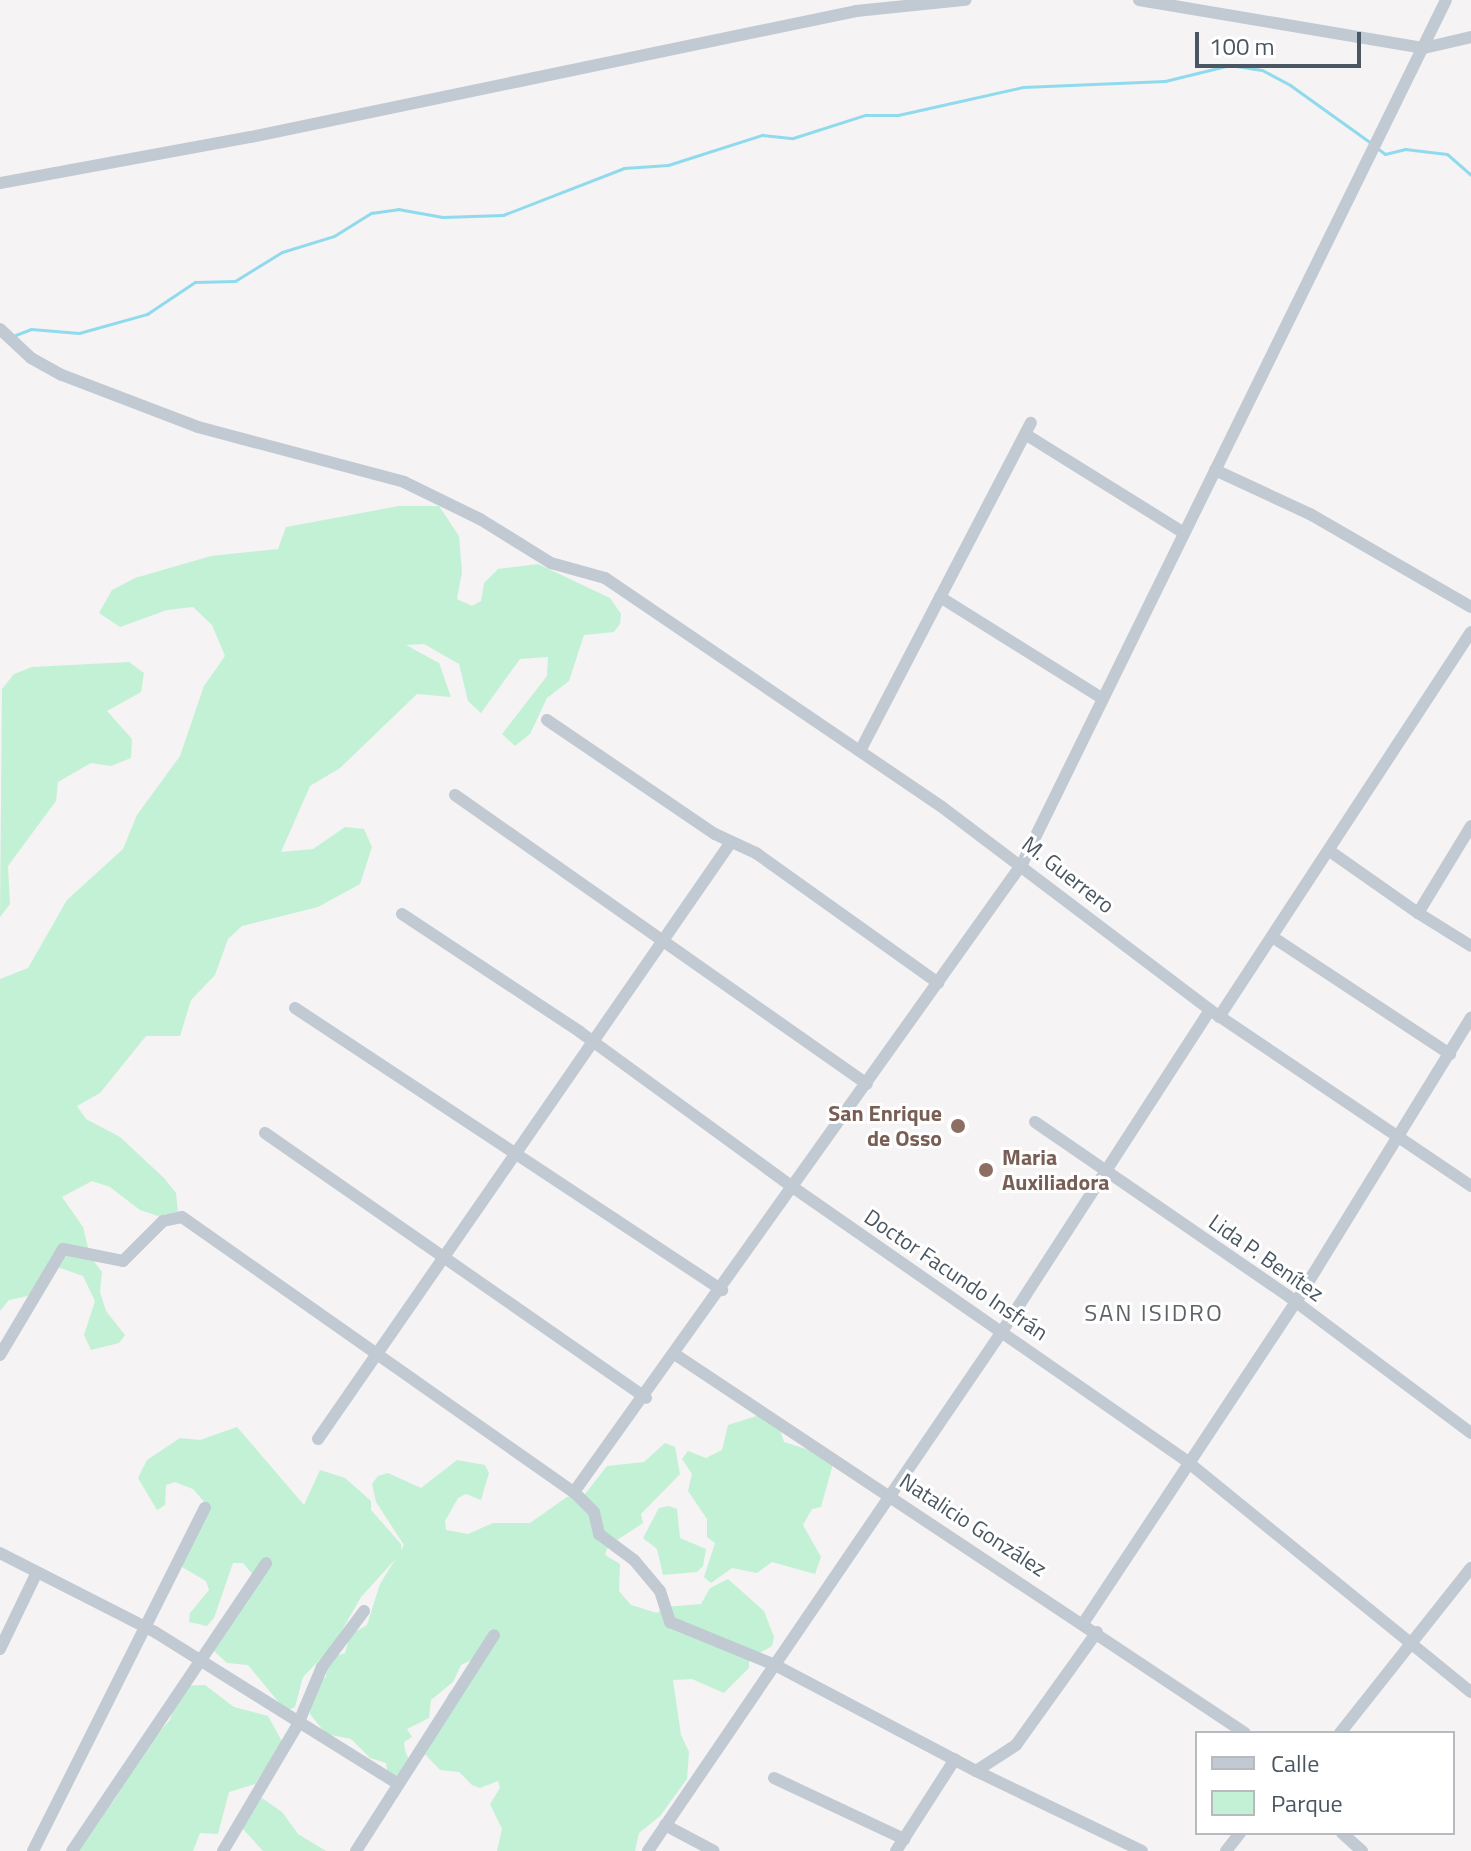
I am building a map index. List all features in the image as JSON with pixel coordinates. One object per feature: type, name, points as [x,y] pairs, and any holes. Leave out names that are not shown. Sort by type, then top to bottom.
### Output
[{"type":"street","points":[[0,183],[251,137],[856,11],[965,0]]},
{"type":"street","points":[[1139,0],[1424,48],[1471,37]]},
{"type":"street","points":[[574,1492],[646,1398],[1022,864],[1446,0]]},
{"type":"street","name":"M. Guerrero","points":[[1,330],[16,346],[62,375],[198,427],[404,482],[480,519],[551,563],[605,578],[1022,864],[1214,1013],[1471,1186]]},
{"type":"street","points":[[860,751],[1028,428],[1184,533]]},
{"type":"street","points":[[1215,470],[1310,514],[1471,607]]},
{"type":"street","points":[[940,597],[1103,699]]},
{"type":"street","points":[[648,1851],[1003,1330],[1214,1013],[1274,938],[1471,632]]},
{"type":"street","points":[[547,720],[731,842],[756,853],[938,983]]},
{"type":"street","points":[[455,795],[661,943],[867,1084]]},
{"type":"street","points":[[1418,913],[1471,826]]},
{"type":"street","points":[[318,1439],[731,842]]},
{"type":"street","points":[[1331,852],[1471,946]]},
{"type":"street","name":"Doctor Facundo Insfrán","points":[[402,914],[592,1042],[794,1188],[1003,1330],[1189,1463],[1471,1692]]},
{"type":"street","points":[[1274,938],[1450,1054]]},
{"type":"street","points":[[295,1008],[722,1290]]},
{"type":"street","points":[[1084,1622],[1296,1302],[1471,1017]]},
{"type":"street","name":"Lida P. Benítez","points":[[1035,1122],[1296,1302],[1471,1433]]},
{"type":"street","points":[[265,1133],[646,1398]]},
{"type":"street","points":[[1,1358],[63,1249],[123,1261],[163,1221],[182,1217],[375,1356],[574,1492],[594,1512],[599,1534],[634,1560],[660,1591],[670,1622],[775,1665],[976,1771],[1142,1851]]},
{"type":"street","name":"Natalicio González","points":[[676,1355],[1084,1622],[1242,1731]]},
{"type":"street","points":[[33,1851],[205,1508]]},
{"type":"street","points":[[0,1553],[146,1628],[397,1783]]},
{"type":"street","points":[[72,1851],[197,1661],[266,1563]]},
{"type":"street","points":[[1342,1731],[1414,1644],[1471,1568]]},
{"type":"street","points":[[0,1649],[37,1572]]},
{"type":"street","points":[[228,1849],[298,1724],[322,1667],[364,1611]]},
{"type":"street","points":[[976,1771],[1016,1745],[1097,1632]]},
{"type":"street","points":[[356,1851],[494,1635]]},
{"type":"street","points":[[896,1851],[955,1759]]},
{"type":"street","points":[[774,1778],[904,1839]]},
{"type":"street","points":[[665,1825],[714,1851]]},
{"type":"street","points":[[1226,1851],[1238,1835]]},
{"type":"street","points":[[1344,1835],[1362,1851]]},
{"type":"green space","points":[[399,506],[439,506],[459,536],[462,572],[457,599],[472,606],[481,601],[484,583],[498,569],[538,564],[610,598],[621,614],[620,624],[614,632],[584,635],[569,681],[547,698],[530,734],[515,746],[502,734],[547,676],[548,657],[520,659],[481,713],[468,701],[459,664],[424,644],[406,645],[439,663],[451,697],[417,694],[340,768],[310,786],[281,852],[313,849],[345,827],[364,829],[372,847],[360,884],[318,907],[242,926],[228,939],[215,975],[191,1000],[180,1036],[146,1036],[100,1093],[77,1106],[86,1119],[120,1137],[176,1193],[178,1212],[158,1216],[140,1210],[110,1187],[92,1181],[62,1197],[83,1227],[90,1256],[102,1272],[100,1292],[106,1311],[125,1335],[119,1343],[91,1350],[84,1335],[95,1301],[83,1276],[49,1264],[28,1296],[9,1300],[0,1311],[0,979],[28,968],[67,900],[123,849],[137,815],[180,756],[204,686],[225,656],[212,625],[193,607],[167,610],[120,627],[99,613],[112,590],[135,578],[211,556],[278,549],[286,527]]},
{"type":"green space","points":[[129,662],[144,673],[141,692],[107,711],[132,739],[131,758],[111,766],[91,763],[58,782],[56,801],[8,866],[10,904],[0,917],[2,689],[14,674],[32,667]]},
{"type":"green space","points":[[763,1414],[778,1424],[784,1442],[828,1456],[833,1464],[821,1507],[812,1509],[803,1525],[821,1557],[815,1574],[772,1562],[757,1573],[732,1568],[711,1583],[704,1577],[715,1543],[707,1537],[707,1519],[688,1491],[692,1474],[682,1459],[688,1451],[706,1458],[722,1450],[728,1425]]},
{"type":"green space","points":[[237,1427],[304,1505],[320,1470],[345,1478],[371,1501],[371,1510],[401,1544],[401,1553],[361,1597],[333,1646],[303,1677],[295,1707],[286,1711],[248,1665],[227,1663],[213,1650],[254,1576],[243,1563],[233,1563],[214,1618],[207,1626],[189,1622],[190,1613],[209,1590],[206,1581],[182,1567],[185,1541],[206,1504],[193,1489],[175,1482],[166,1485],[165,1505],[157,1510],[138,1478],[147,1460],[180,1438],[200,1440]]},
{"type":"green space","points":[[665,1443],[675,1447],[680,1474],[641,1514],[643,1523],[608,1546],[605,1555],[620,1564],[619,1591],[631,1605],[657,1613],[665,1607],[701,1604],[710,1588],[728,1579],[764,1611],[774,1637],[772,1646],[749,1659],[749,1668],[724,1693],[692,1679],[673,1680],[681,1735],[689,1752],[687,1779],[660,1816],[639,1833],[635,1851],[497,1851],[502,1829],[490,1804],[500,1788],[498,1781],[480,1788],[472,1785],[459,1772],[440,1770],[422,1751],[449,1693],[476,1667],[476,1658],[461,1665],[453,1682],[431,1700],[429,1718],[407,1729],[412,1737],[404,1742],[405,1750],[412,1768],[406,1784],[389,1781],[386,1763],[370,1758],[351,1739],[326,1734],[310,1714],[311,1687],[326,1677],[327,1659],[345,1653],[350,1635],[367,1625],[380,1584],[404,1545],[376,1502],[372,1484],[378,1476],[388,1473],[421,1488],[457,1460],[485,1465],[489,1473],[481,1500],[466,1494],[458,1498],[445,1521],[446,1530],[468,1534],[493,1523],[530,1523],[567,1497],[585,1494],[607,1466],[644,1462]]},
{"type":"green space","points":[[669,1506],[677,1509],[680,1538],[706,1549],[703,1566],[697,1572],[663,1575],[657,1549],[643,1538],[659,1508]]},
{"type":"green space","points":[[205,1685],[234,1707],[268,1716],[283,1743],[255,1784],[229,1792],[218,1834],[200,1833],[193,1851],[74,1851],[115,1799],[139,1754],[170,1720],[181,1686]]},
{"type":"green space","points":[[259,1796],[282,1812],[298,1834],[326,1851],[263,1851],[241,1827]]},
{"type":"waterway","points":[[13,336],[31,329],[79,333],[147,314],[195,282],[235,281],[282,252],[334,236],[371,213],[398,209],[442,217],[503,215],[624,168],[668,165],[762,135],[793,138],[865,115],[898,115],[1023,87],[1165,81],[1230,65],[1262,70],[1290,85],[1371,143]]},
{"type":"waterway","points":[[1377,148],[1385,154],[1405,149],[1447,154],[1471,175]]},
{"type":"place","name":"San Enrique de Osso","points":[[958,1126]]},
{"type":"place","name":"Maria Auxiliadora","points":[[986,1170]]},
{"type":"district","name":"SAN ISIDRO","points":[[1154,1313]]}]
